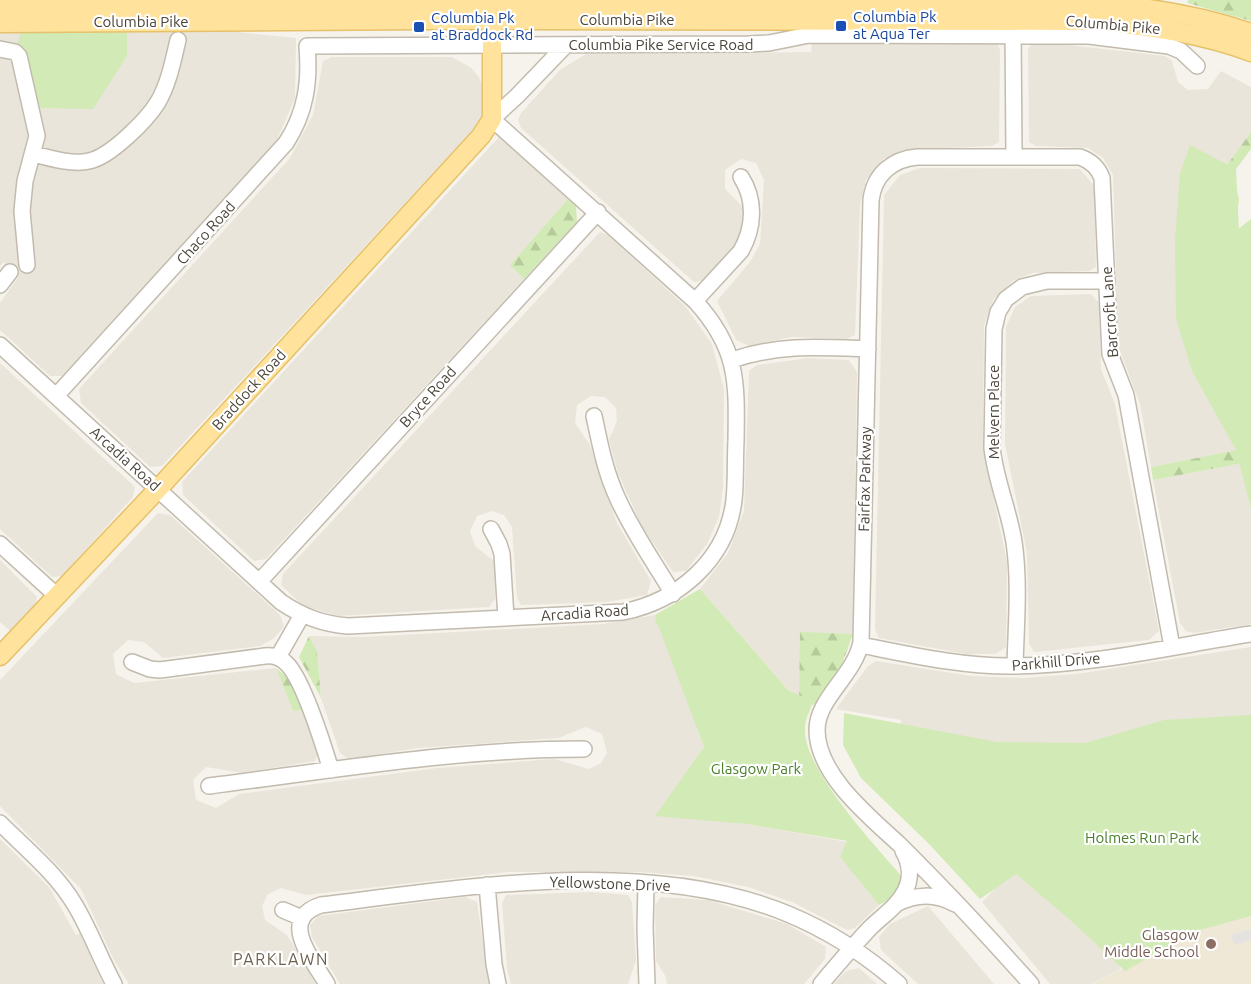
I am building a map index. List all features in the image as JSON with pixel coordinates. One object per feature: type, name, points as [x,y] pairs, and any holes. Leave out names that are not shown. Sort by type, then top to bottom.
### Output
[{"type":"main road","name":"Columbia Pike","points":[[1013,19],[1110,4],[1183,15],[1229,25],[1251,33]]},
{"type":"main road","name":"Columbia Pike","points":[[0,5],[427,8],[492,12],[847,8],[1013,19],[1101,21],[1181,32],[1251,52]]},
{"type":"main road","name":"Columbia Pike","points":[[0,22],[427,8]]},
{"type":"main road","points":[[492,12],[492,118]]},
{"type":"main road","name":"Braddock Road","points":[[0,656],[158,489],[481,136],[492,118]]},
{"type":"street","name":"Columbia Pike Service Road","points":[[307,46],[749,45],[809,36],[1013,19],[1089,36],[1169,46],[1181,51],[1197,66]]},
{"type":"street","points":[[1013,19],[1014,156]]},
{"type":"street","points":[[34,154],[57,160],[89,161],[119,145],[158,102],[171,72],[178,40]]},
{"type":"street","name":"Braddock Road","points":[[492,118],[517,96],[566,45]]},
{"type":"street","name":"Chaco Road","points":[[56,396],[286,143],[302,113],[307,95],[309,67],[307,46]]},
{"type":"street","points":[[0,48],[15,52],[19,56],[37,136],[25,181],[22,212],[27,265]]},
{"type":"street","name":"Arcadia Road","points":[[0,345],[281,602],[302,615],[348,626],[623,612],[654,604],[673,594],[700,572],[720,544],[732,511],[736,387],[732,360],[719,331],[695,301],[492,118]]},
{"type":"street","name":"Barcroft Lane","points":[[1014,156],[1080,157],[1088,160],[1099,171],[1102,178],[1110,354],[1126,395],[1132,423],[1172,647]]},
{"type":"street","name":"Fairfax Parkway","points":[[1014,156],[907,158],[897,161],[880,175],[875,185],[871,200],[861,645],[853,665],[821,711],[818,721],[818,739],[824,758],[845,790],[965,911],[1031,984]]},
{"type":"street","points":[[695,301],[741,251],[747,241],[750,230],[751,201],[741,177]]},
{"type":"street","name":"Bryce Road","points":[[259,582],[598,212]]},
{"type":"street","points":[[0,285],[10,272]]},
{"type":"street","name":"Melvern Place","points":[[1015,666],[1016,567],[1014,545],[994,468],[992,448],[995,321],[1006,299],[1022,287],[1047,281],[1107,281]]},
{"type":"street","points":[[732,360],[789,347],[868,349]]},
{"type":"street","points":[[594,416],[601,452],[616,496],[673,594]]},
{"type":"street","points":[[491,529],[502,554],[506,618]]},
{"type":"street","points":[[0,544],[57,596]]},
{"type":"street","points":[[278,657],[302,615]]},
{"type":"street","name":"Parkhill Drive","points":[[861,645],[935,660],[1015,666],[1084,661],[1251,634]]},
{"type":"street","points":[[132,662],[160,670],[265,656],[278,657],[290,667],[298,679],[331,770]]},
{"type":"street","points":[[209,786],[480,753],[584,749]]},
{"type":"street","points":[[0,823],[64,888],[114,984]]},
{"type":"street","points":[[821,984],[871,927],[900,899],[909,881],[908,861],[899,845]]},
{"type":"street","name":"Yellowstone Drive","points":[[302,918],[311,908],[321,905],[487,885],[583,882],[699,888],[756,902],[798,918],[853,948],[899,984]]},
{"type":"street","points":[[646,884],[647,984]]},
{"type":"street","points":[[487,885],[498,984]]},
{"type":"street","points":[[893,906],[914,897],[926,896],[949,900],[965,911]]},
{"type":"street","points":[[283,910],[302,918],[300,933],[303,943],[327,984]]},
{"type":"shaded area","points":[[0,31],[237,32],[296,38],[295,98],[277,140],[62,376],[50,376],[0,330],[0,303],[19,276],[4,262],[0,266]]},
{"type":"shaded area","points":[[1034,41],[1165,56],[1172,61],[1178,82],[1188,90],[1208,89],[1221,71],[1251,87],[1251,132],[1211,188],[1247,448],[1151,467],[1140,404],[1118,346],[1113,175],[1103,158],[1088,148],[1036,146],[1029,142],[1028,49]]},
{"type":"shaded area","points":[[812,42],[997,43],[1000,50],[999,142],[992,146],[903,150],[884,159],[866,180],[860,205],[855,335],[847,339],[792,337],[749,346],[736,340],[717,301],[750,262],[760,244],[764,180],[756,163],[741,159],[725,170],[725,189],[744,208],[741,234],[733,249],[702,281],[694,282],[521,128],[518,120],[521,113],[560,70],[586,54],[811,52]]},
{"type":"shaded area","points":[[332,57],[452,57],[470,67],[479,77],[485,94],[484,112],[477,125],[162,466],[150,467],[81,403],[79,389],[290,158],[313,115],[323,61]]},
{"type":"shaded area","points":[[499,137],[568,199],[510,265],[524,279],[266,559],[254,561],[183,495],[182,482]]},
{"type":"shaded area","points":[[920,168],[1080,169],[1094,186],[1096,267],[1089,271],[1033,273],[1014,280],[993,300],[984,326],[983,447],[1007,562],[1006,647],[996,654],[966,654],[879,638],[875,629],[884,195],[900,175]]},
{"type":"shaded area","points":[[600,232],[608,235],[685,306],[712,344],[724,389],[723,488],[719,517],[707,544],[686,571],[673,572],[641,525],[618,473],[609,440],[617,421],[616,408],[605,397],[591,396],[577,405],[575,423],[590,445],[617,523],[651,581],[647,595],[607,602],[521,605],[517,598],[512,527],[504,515],[492,511],[477,516],[470,531],[475,546],[494,561],[495,599],[489,607],[338,616],[303,606],[281,585],[283,574]]},
{"type":"shaded area","points":[[1091,294],[1099,303],[1101,369],[1115,404],[1159,631],[1149,640],[1034,652],[1029,643],[1027,553],[1005,444],[1006,327],[1015,307],[1031,296]]},
{"type":"shaded area","points":[[809,358],[849,360],[857,372],[853,634],[801,633],[799,702],[700,589],[728,553],[744,511],[749,371],[757,365]]},
{"type":"shaded area","points":[[0,363],[135,487],[133,497],[62,576],[52,577],[0,529]]},
{"type":"shaded area","points":[[1251,463],[1251,624],[1194,633],[1186,631],[1180,623],[1153,480]]},
{"type":"shaded area","points":[[158,513],[170,515],[280,615],[284,627],[273,639],[260,646],[163,658],[144,642],[128,640],[113,654],[116,674],[134,683],[276,668],[293,711],[303,710],[318,752],[315,761],[242,773],[206,767],[193,780],[196,800],[216,808],[239,794],[437,768],[554,759],[589,769],[601,763],[607,753],[602,734],[586,727],[558,738],[418,748],[349,759],[340,753],[321,698],[317,651],[309,636],[363,637],[603,624],[655,615],[704,747],[656,815],[746,824],[847,842],[841,857],[879,905],[855,928],[847,930],[792,902],[748,887],[694,876],[640,872],[509,872],[306,895],[281,888],[268,894],[262,906],[265,920],[287,935],[316,984],[129,984],[115,962],[81,889],[0,806],[0,680]]},
{"type":"shaded area","points":[[0,560],[37,597],[35,606],[11,632],[0,622]]},
{"type":"shaded area","points":[[1251,647],[1251,729],[1102,753],[899,739],[901,720],[836,709],[868,666],[876,661],[971,676],[1023,678],[1076,674]]},
{"type":"shaded area","points":[[0,839],[49,887],[76,935],[80,933],[103,984],[0,984]]},
{"type":"shaded area","points":[[1014,869],[1087,901],[1121,969],[1091,984],[1050,984],[982,902]]},
{"type":"shaded area","points":[[591,892],[628,895],[632,902],[636,960],[628,984],[511,984],[507,969],[502,903],[506,895]]},
{"type":"shaded area","points":[[465,897],[477,902],[489,984],[340,984],[312,937],[310,925],[318,916]]},
{"type":"shaded area","points":[[661,897],[708,900],[787,924],[826,947],[825,959],[804,984],[667,984],[666,977],[656,961],[655,905]]},
{"type":"shaded area","name":"Glasgow Middle School","points":[[1251,905],[1251,984],[1092,984]]},
{"type":"shaded area","points":[[928,906],[994,984],[918,984],[881,950],[879,937],[890,924]]},
{"type":"shaded area","points":[[1251,929],[1251,940],[1234,945],[1231,935]]},
{"type":"shaded area","points":[[859,968],[877,984],[834,984],[846,971]]},
{"type":"green space","points":[[1188,0],[1251,0],[1251,21],[1187,3]]},
{"type":"green space","points":[[21,32],[127,32],[127,56],[93,109],[37,108],[16,48]]},
{"type":"green space","points":[[1251,132],[1251,149],[1236,169],[1244,336],[1251,348],[1249,462],[1153,480],[1151,467],[1247,448],[1211,187]]},
{"type":"green space","points":[[1190,145],[1232,167],[1239,200],[1233,233],[1251,219],[1251,509],[1236,450],[1192,371],[1176,319],[1175,240],[1180,173]]},
{"type":"green space","points":[[568,199],[576,206],[577,222],[524,279],[510,265]]},
{"type":"green space","name":"Glasgow Park","points":[[700,589],[789,691],[813,701],[805,727],[807,745],[816,765],[846,810],[911,887],[879,905],[840,857],[847,841],[746,824],[655,816],[704,747],[655,621],[655,615]]},
{"type":"green space","points":[[800,632],[853,634],[842,664],[814,705],[799,702]]},
{"type":"green space","points":[[309,636],[317,651],[321,698],[299,657]]},
{"type":"green space","points":[[276,668],[288,678],[303,710],[293,711]]},
{"type":"green space","name":"Holmes Run Park","points":[[844,713],[997,742],[1085,743],[1164,720],[1251,715],[1251,916],[1196,931],[1125,971],[1016,874],[980,899],[929,844],[861,778],[843,745]]},
{"type":"place","name":"Columbia Pk at Aqua Ter","points":[[841,26]]},
{"type":"place","name":"Columbia Pk at Braddock Rd","points":[[419,27]]},
{"type":"place","name":"Glasgow Middle School","points":[[1211,944]]},
{"type":"district","name":"PARKLAWN","points":[[281,959]]}]
